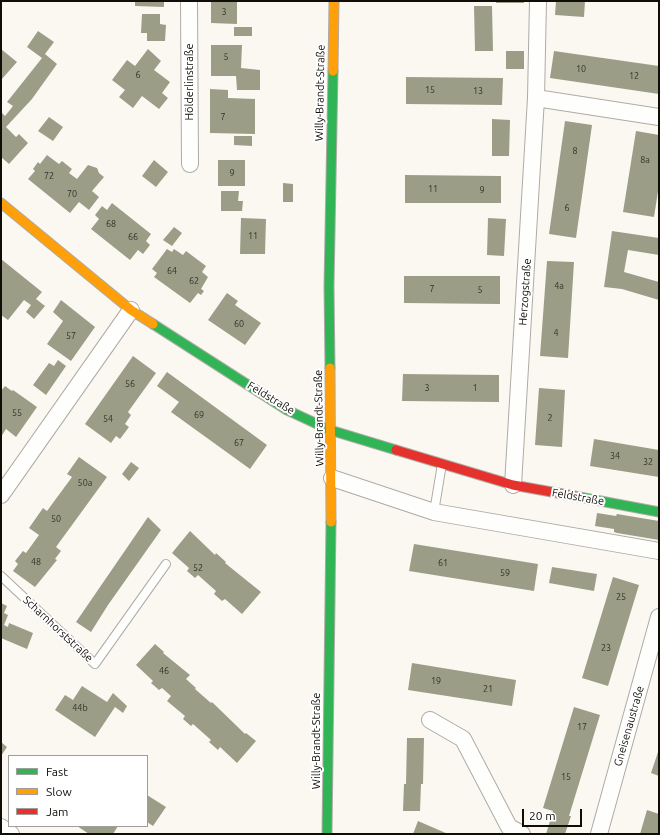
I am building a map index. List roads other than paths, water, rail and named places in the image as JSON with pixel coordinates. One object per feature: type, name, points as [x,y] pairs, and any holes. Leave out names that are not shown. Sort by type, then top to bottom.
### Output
[{"type":"main road","name":"Willy-Brandt-Straße","points":[[327,834],[332,478],[330,430],[329,286],[334,1]]},
{"type":"main road","name":"Feldstraße","points":[[1,203],[131,310],[287,410],[330,430],[513,485],[659,512]]},
{"type":"street","name":"Hölderlinstraße","points":[[189,1],[190,164]]},
{"type":"street","name":"Herzogstraße","points":[[513,485],[536,98],[538,1]]},
{"type":"street","points":[[536,98],[659,117]]},
{"type":"street","points":[[1,495],[131,310]]},
{"type":"street","points":[[332,478],[434,512],[659,551]]},
{"type":"street","name":"Gneisenaustraße","points":[[599,834],[659,617]]},
{"type":"street","points":[[430,720],[463,739],[509,827],[522,834]]},
{"type":"street","points":[[1,827],[11,834]]},
{"type":"lane","points":[[434,512],[442,464]]},
{"type":"lane","name":"Scharnhorststraße","points":[[1,576],[95,664],[166,564]]}]
